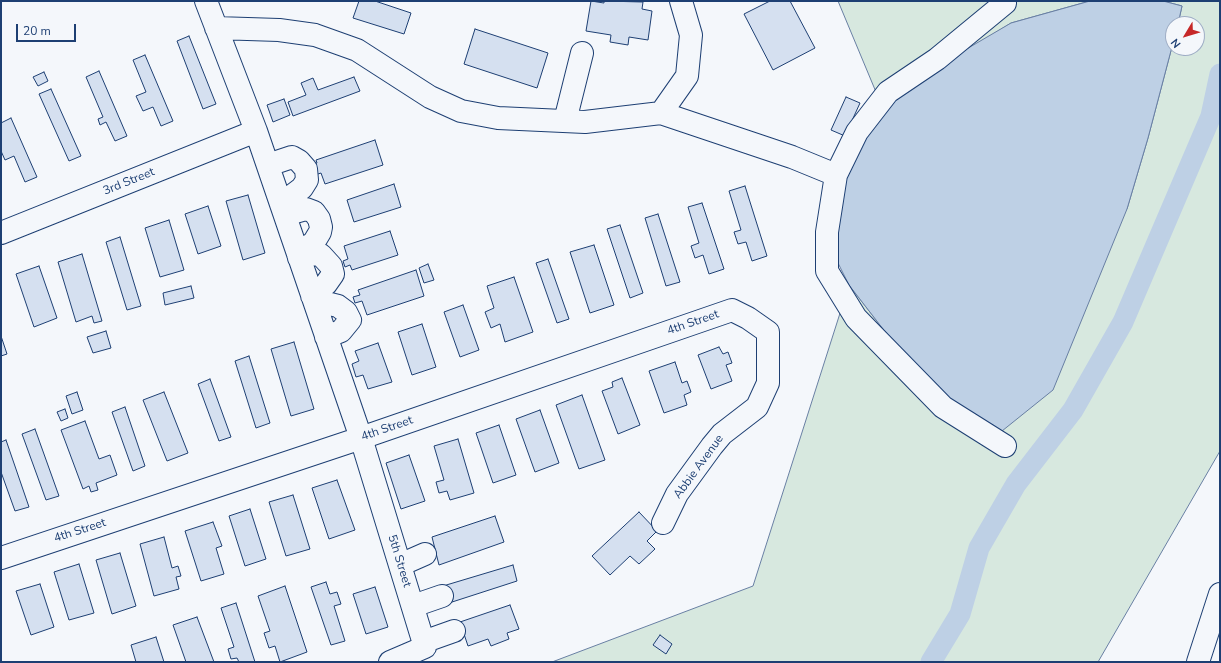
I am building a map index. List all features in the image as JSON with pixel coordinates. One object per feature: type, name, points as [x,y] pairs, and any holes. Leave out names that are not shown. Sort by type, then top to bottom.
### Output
[{"type":"street","name":"5th Street","points":[[206,1],[256,131],[361,438],[427,651]]},
{"type":"street","points":[[661,113],[687,76],[691,35],[681,1]]},
{"type":"street","points":[[1005,3],[937,59],[888,92],[857,132],[836,175],[827,232],[827,271],[856,318],[943,407],[1005,446]]},
{"type":"street","points":[[216,28],[278,30],[315,35],[357,50],[430,97],[461,111],[498,118],[584,122],[661,113],[792,157],[836,175]]},
{"type":"street","points":[[565,121],[582,53]]},
{"type":"street","name":"3rd Street","points":[[1,233],[256,131]]},
{"type":"street","points":[[268,165],[292,157],[299,161],[306,169],[306,180],[302,188],[283,210]]},
{"type":"street","points":[[283,210],[306,209],[314,212],[319,219],[321,227],[320,232],[314,242],[299,256]]},
{"type":"street","name":"4th Street","points":[[1,558],[361,438],[732,310],[748,318],[768,332]]},
{"type":"street","name":"Abbie Avenue","points":[[663,523],[677,494],[712,446],[722,434],[756,407],[768,383],[768,332]]},
{"type":"street","points":[[400,565],[426,554]]},
{"type":"street","points":[[1198,662],[1220,594]]},
{"type":"street","points":[[412,606],[442,596]]},
{"type":"street","points":[[390,662],[427,651],[454,631]]},
{"type":"shaded area","points":[[838,1],[1090,1],[1011,23],[881,104]]},
{"type":"shaded area","points":[[1163,1],[1220,1],[1220,451],[1098,662],[552,662],[753,586],[849,285],[890,338],[1127,209],[1170,56],[1205,56],[1205,16],[1180,16],[1182,6]]},
{"type":"water","points":[[1090,1],[1163,1],[1182,6],[1180,16],[1165,16],[1165,56],[1170,56],[1127,209],[1053,390],[1002,431],[948,400],[890,338],[849,285],[831,249],[837,204],[854,153],[881,104],[929,71],[1011,23]]},
{"type":"building","points":[[359,1],[375,1],[411,13],[404,34],[353,18]]},
{"type":"building","points":[[591,1],[604,3],[604,1],[643,2],[642,9],[652,11],[648,40],[629,37],[628,45],[610,42],[611,35],[586,31]]},
{"type":"building","points":[[770,1],[790,1],[815,48],[773,70],[744,14]]},
{"type":"building","points":[[475,29],[548,53],[537,88],[464,64]]},
{"type":"building","points":[[189,36],[216,104],[203,109],[177,41]]},
{"type":"building","points":[[145,55],[173,121],[161,126],[153,107],[143,111],[136,96],[146,92],[133,60]]},
{"type":"building","points":[[99,71],[127,136],[115,141],[106,122],[100,125],[98,119],[103,117],[86,77]]},
{"type":"building","points":[[44,72],[48,81],[38,86],[33,77]]},
{"type":"building","points":[[354,77],[360,91],[293,116],[288,102],[306,95],[301,83],[313,78],[318,90]]},
{"type":"building","points":[[51,89],[81,156],[69,161],[39,94]]},
{"type":"building","points":[[846,97],[860,103],[845,136],[831,130]]},
{"type":"building","points":[[284,99],[290,115],[273,122],[267,105]]},
{"type":"building","points":[[11,118],[37,177],[25,182],[14,156],[5,160],[1,151],[1,123]]},
{"type":"building","points":[[375,140],[383,165],[325,184],[321,173],[315,175],[312,165],[317,163],[316,160]]},
{"type":"building","points":[[394,184],[401,207],[354,222],[347,200]]},
{"type":"building","points":[[745,186],[767,256],[752,261],[746,242],[738,244],[734,232],[741,230],[729,191]]},
{"type":"building","points":[[248,195],[265,253],[243,260],[226,201]]},
{"type":"building","points":[[702,203],[724,269],[709,274],[703,255],[695,258],[691,246],[699,243],[688,207]]},
{"type":"building","points":[[208,206],[221,246],[198,254],[185,214]]},
{"type":"building","points":[[658,214],[680,282],[666,286],[645,218]]},
{"type":"building","points":[[169,220],[184,270],[160,277],[145,228]]},
{"type":"building","points":[[620,225],[643,293],[630,298],[607,229]]},
{"type":"building","points":[[390,231],[398,255],[352,270],[350,265],[345,267],[343,261],[348,259],[344,246]]},
{"type":"building","points":[[120,237],[141,306],[127,310],[106,242]]},
{"type":"building","points":[[594,245],[614,305],[590,313],[570,252]]},
{"type":"building","points":[[82,254],[102,321],[94,323],[92,316],[76,322],[58,262]]},
{"type":"building","points":[[548,259],[569,319],[557,323],[536,263]]},
{"type":"building","points":[[428,264],[434,280],[424,283],[419,268]]},
{"type":"building","points":[[39,266],[57,318],[34,327],[16,274]]},
{"type":"building","points":[[416,270],[424,296],[367,315],[362,301],[355,303],[353,297],[360,295],[358,290]]},
{"type":"building","points":[[514,277],[533,332],[505,342],[500,324],[491,328],[485,312],[494,308],[487,286]]},
{"type":"building","points":[[191,286],[194,298],[165,305],[163,293]]},
{"type":"building","points":[[463,305],[479,350],[460,357],[444,312]]},
{"type":"building","points":[[422,324],[436,367],[412,375],[398,332]]},
{"type":"building","points":[[106,331],[111,348],[93,353],[87,337]]},
{"type":"building","points":[[1,336],[7,354],[1,356]]},
{"type":"building","points":[[294,342],[314,409],[291,416],[271,349]]},
{"type":"building","points":[[378,343],[392,382],[368,389],[363,375],[356,377],[352,364],[359,361],[355,351]]},
{"type":"building","points":[[719,347],[723,354],[728,352],[732,363],[726,365],[732,381],[711,389],[698,355]]},
{"type":"building","points":[[249,356],[270,423],[256,428],[235,361]]},
{"type":"building","points":[[675,362],[682,383],[687,381],[691,392],[684,395],[687,405],[664,413],[649,371]]},
{"type":"building","points":[[622,378],[640,425],[618,434],[602,391],[613,387],[612,382]]},
{"type":"building","points":[[210,379],[231,437],[219,441],[198,384]]},
{"type":"building","points":[[77,392],[83,410],[72,414],[66,396]]},
{"type":"building","points":[[164,392],[188,453],[167,461],[143,400]]},
{"type":"building","points":[[582,395],[605,460],[579,469],[556,405]]},
{"type":"building","points":[[125,407],[145,466],[133,471],[112,412]]},
{"type":"building","points":[[65,409],[68,418],[61,421],[57,412]]},
{"type":"building","points":[[540,410],[559,463],[535,472],[516,419]]},
{"type":"building","points":[[85,421],[99,459],[110,455],[117,475],[96,483],[98,490],[91,492],[89,486],[83,489],[61,430]]},
{"type":"building","points":[[499,425],[516,475],[493,483],[476,433]]},
{"type":"building","points":[[35,429],[59,496],[46,500],[22,434]]},
{"type":"building","points":[[458,439],[474,493],[450,500],[447,491],[439,493],[436,482],[444,480],[434,446]]},
{"type":"building","points":[[6,440],[29,507],[15,511],[1,472],[1,442]]},
{"type":"building","points":[[409,455],[425,501],[401,509],[386,463]]},
{"type":"building","points":[[337,480],[355,530],[329,539],[312,488]]},
{"type":"building","points":[[293,495],[310,549],[286,556],[269,502]]},
{"type":"building","points":[[250,509],[266,559],[245,566],[229,516]]},
{"type":"building","points":[[639,512],[657,531],[647,541],[655,549],[639,564],[630,556],[610,575],[592,556]]},
{"type":"building","points":[[495,516],[504,542],[439,565],[432,537]]},
{"type":"building","points":[[213,522],[222,546],[216,548],[224,574],[201,581],[185,531]]},
{"type":"building","points":[[164,537],[172,568],[178,566],[181,576],[176,577],[179,589],[154,596],[140,544]]},
{"type":"building","points":[[120,553],[136,606],[112,614],[96,560]]},
{"type":"building","points":[[79,564],[94,613],[69,620],[54,572]]},
{"type":"building","points":[[513,565],[517,581],[449,603],[443,586]]},
{"type":"building","points":[[326,582],[330,594],[337,592],[341,604],[334,606],[345,641],[331,645],[311,587]]},
{"type":"building","points":[[40,584],[54,627],[31,635],[16,591]]},
{"type":"building","points":[[285,586],[307,652],[280,662],[275,646],[269,648],[264,633],[270,631],[258,596]]},
{"type":"building","points":[[375,587],[388,627],[366,634],[353,594]]},
{"type":"building","points":[[236,603],[255,662],[239,662],[237,658],[231,659],[228,649],[234,647],[221,608]]},
{"type":"building","points":[[510,605],[519,629],[507,633],[509,639],[491,646],[488,639],[468,646],[460,622]]},
{"type":"building","points":[[197,617],[214,662],[186,662],[173,625]]},
{"type":"building","points":[[660,635],[672,644],[666,654],[653,645]]},
{"type":"building","points":[[156,637],[164,662],[136,662],[131,645]]},
{"type":"waterway","points":[[931,662],[960,614],[979,548],[1016,484],[1073,410],[1123,322],[1211,116],[1220,74]]}]
